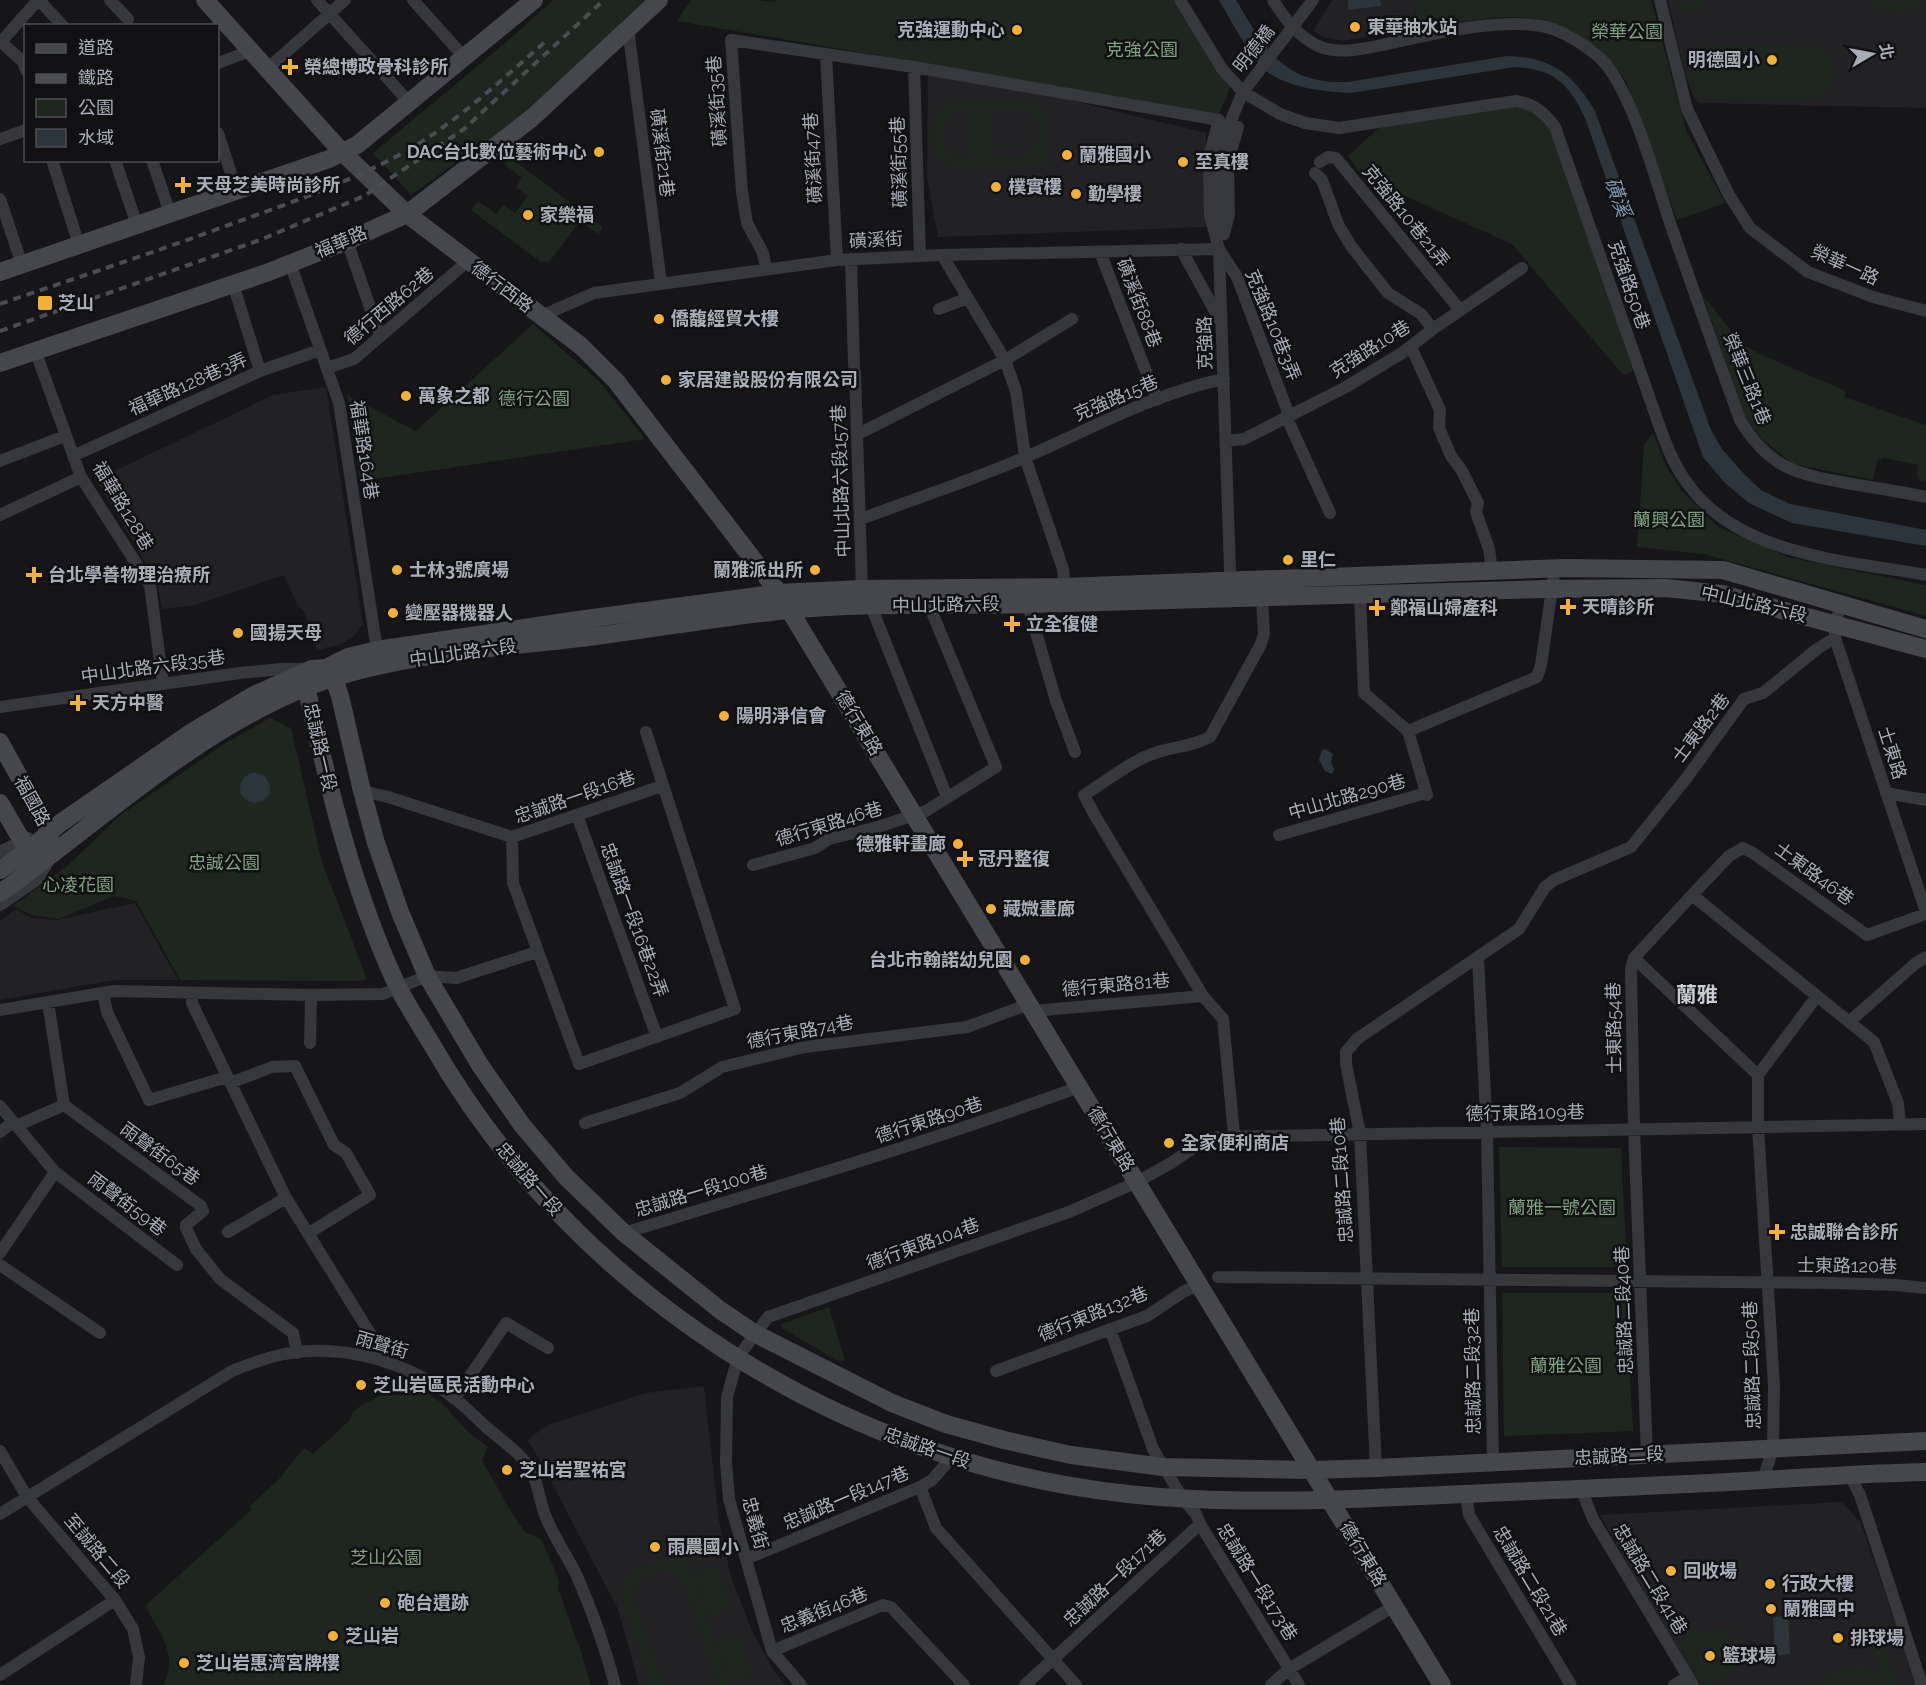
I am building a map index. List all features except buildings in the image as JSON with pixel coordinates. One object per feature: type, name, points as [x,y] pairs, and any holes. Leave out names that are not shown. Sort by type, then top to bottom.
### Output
[{"type":"street","points":[[24,65],[0,42],[39,0],[61,24]]},
{"type":"street","points":[[110,0],[128,19]]},
{"type":"street","name":"德行西路","points":[[205,0],[342,153],[407,214],[581,346],[616,381],[778,593]]},
{"type":"street","points":[[317,0],[408,101]]},
{"type":"street","points":[[267,69],[345,0]]},
{"type":"street","points":[[412,0],[464,57]]},
{"type":"street","points":[[0,272],[237,192],[342,153],[357,144],[534,0]]},
{"type":"street","name":"福華路","points":[[0,363],[234,284],[346,241],[407,214],[532,118],[659,0]]},
{"type":"street","name":"克強路50巷","points":[[1180,0],[1222,69],[1243,92],[1280,114],[1305,123],[1340,128],[1508,102],[1528,103],[1538,108],[1555,127],[1659,425],[1671,455],[1685,480],[1704,502],[1727,522],[1754,538],[1789,549],[1846,562],[1926,575]]},
{"type":"street","points":[[1273,0],[1292,29]]},
{"type":"street","name":"明德橋","points":[[1243,92],[1313,0]]},
{"type":"street","name":"榮華一路","points":[[1659,0],[1688,109],[1729,195],[1750,228],[1808,272],[1873,297],[1926,311]]},
{"type":"street","name":"榮華三路1巷","points":[[1292,29],[1318,46],[1342,50],[1368,48],[1474,28],[1521,24],[1553,29],[1572,37],[1600,58],[1620,85],[1641,138],[1740,420],[1751,438],[1761,450],[1783,466],[1804,475],[1926,497]]},
{"type":"street","name":"磺溪街21巷","points":[[628,28],[661,283]]},
{"type":"street","name":"磺溪街35巷","points":[[766,268],[763,253],[747,223],[741,192],[731,40],[914,67],[1219,120],[1209,157],[1210,215],[1219,249]]},
{"type":"street","points":[[219,63],[250,51]]},
{"type":"street","name":"磺溪街47巷","points":[[826,55],[837,260]]},
{"type":"street","name":"磺溪街55巷","points":[[914,67],[920,256]]},
{"type":"street","name":"克強路","points":[[1231,598],[1219,249],[1220,162],[1222,148],[1243,92]]},
{"type":"street","points":[[1219,249],[1229,214],[1228,161],[1240,118]]},
{"type":"street","points":[[0,139],[24,131]]},
{"type":"street","points":[[219,136],[237,192]]},
{"type":"street","name":"克強路10巷21弄","points":[[1433,329],[1421,314],[1388,293],[1350,246],[1338,224],[1318,167],[1328,157],[1336,158],[1460,310]]},
{"type":"street","points":[[53,162],[79,245]]},
{"type":"street","points":[[116,162],[137,225]]},
{"type":"street","points":[[153,162],[170,213]]},
{"type":"street","points":[[0,199],[22,265]]},
{"type":"street","points":[[346,241],[380,336]]},
{"type":"street","points":[[1181,249],[1223,326]]},
{"type":"street","name":"磺溪街","points":[[541,316],[594,293],[837,260],[942,255],[1219,249]]},
{"type":"street","name":"克強路10巷3弄","points":[[1219,249],[1237,278],[1287,416],[1330,513]]},
{"type":"street","name":"磺溪街88巷","points":[[1100,252],[1157,400]]},
{"type":"street","points":[[942,255],[1005,360],[1016,391],[1025,457],[1063,569],[1065,595]]},
{"type":"street","name":"中山北路六段157巷","points":[[851,259],[862,589]]},
{"type":"street","name":"德行西路62巷","points":[[327,368],[354,359],[468,261]]},
{"type":"street","name":"福華路164巷","points":[[290,263],[339,403],[377,650]]},
{"type":"street","name":"克強路10巷","points":[[1226,441],[1244,439],[1346,387],[1411,347],[1433,329],[1522,268]]},
{"type":"street","points":[[234,284],[260,371]]},
{"type":"street","points":[[939,309],[968,298]]},
{"type":"street","points":[[858,434],[1005,360],[1072,319]]},
{"type":"street","points":[[1411,347],[1440,410],[1439,428],[1451,456],[1462,471],[1478,503],[1476,512],[1489,549],[1491,571]]},
{"type":"street","name":"福華路128巷","points":[[35,350],[81,477],[150,585],[163,684]]},
{"type":"street","name":"福華路128巷3弄","points":[[73,456],[260,371],[320,350]]},
{"type":"street","name":"克強路15巷","points":[[861,519],[1025,457],[1157,400],[1204,383],[1224,379]]},
{"type":"street","points":[[0,461],[65,436]]},
{"type":"street","points":[[0,515],[81,477]]},
{"type":"street","points":[[1360,596],[1364,693],[1408,732],[1538,677],[1555,568]]},
{"type":"street","name":"中山北路六段","points":[[0,892],[52,855],[70,838],[215,734],[266,704],[306,687],[414,659],[790,610],[871,606],[1028,604],[1065,595],[1230,579],[1555,568],[1724,570],[1926,629]]},
{"type":"street","name":"中山北路六段","points":[[0,870],[25,845],[49,831],[192,732],[254,695],[312,669],[326,668],[348,657],[377,650],[778,593],[862,589],[1262,598],[1552,589],[1666,588],[1722,594],[1835,631],[1926,649]]},
{"type":"street","name":"德行東路","points":[[778,593],[1442,1685]]},
{"type":"street","points":[[1234,1135],[1223,1019],[1203,996],[1084,795],[1146,757],[1210,737],[1261,644],[1264,634],[1262,598]]},
{"type":"street","points":[[1028,604],[1056,701],[1075,752]]},
{"type":"street","name":"德行東路46巷","points":[[753,865],[815,848],[829,839],[926,811],[996,767],[929,605]]},
{"type":"street","points":[[871,606],[947,797]]},
{"type":"street","points":[[1835,631],[1841,606]]},
{"type":"street","name":"士東路2巷","points":[[1478,959],[1519,929],[1545,887],[1554,880],[1631,847],[1685,780],[1744,699],[1762,693],[1835,631]]},
{"type":"street","name":"士東路","points":[[1835,631],[1926,913]]},
{"type":"street","name":"中山北路六段35巷","points":[[0,707],[282,669],[312,669]]},
{"type":"street","name":"忠誠路一段","points":[[1312,1470],[1163,1467],[1071,1455],[1004,1440],[946,1424],[892,1403],[754,1334],[720,1310],[624,1233],[566,1177],[522,1125],[480,1065],[427,976],[400,912],[376,843],[334,679],[312,669],[306,687],[348,855],[363,902],[398,987],[447,1073],[486,1129],[528,1181],[573,1228],[630,1280],[696,1330],[806,1399],[886,1435],[951,1458],[1067,1486],[1123,1494],[1183,1499],[1331,1500]]},
{"type":"street","name":"忠誠路一段16巷","points":[[646,732],[735,1009],[657,1037]]},
{"type":"street","name":"中山北路290巷","points":[[1279,835],[1427,794],[1408,732]]},
{"type":"street","name":"福國路","points":[[0,742],[49,831],[52,855],[25,845],[0,803]]},
{"type":"street","name":"忠誠路一段16巷","points":[[362,791],[388,797],[512,837],[662,786]]},
{"type":"street","points":[[1886,794],[1926,800]]},
{"type":"street","name":"忠誠路一段16巷22弄","points":[[577,815],[657,1037]]},
{"type":"street","points":[[512,837],[513,883],[579,1064],[657,1037]]},
{"type":"street","points":[[0,852],[25,845]]},
{"type":"street","name":"士東路46巷","points":[[1692,895],[1729,856],[1743,848],[1753,852],[1867,935],[1926,913]]},
{"type":"street","points":[[0,905],[38,879],[52,855]]},
{"type":"street","points":[[1692,895],[1874,1042],[1898,1103],[1900,1125]]},
{"type":"street","name":"士東路54巷","points":[[1634,1129],[1631,969],[1634,958],[1692,895]]},
{"type":"street","points":[[0,1010],[103,993],[383,994],[427,976],[456,978],[537,952]]},
{"type":"street","points":[[1850,1021],[1916,963],[1926,957]]},
{"type":"street","points":[[1634,958],[1758,1075]]},
{"type":"street","name":"忠誠路二段32巷","points":[[1478,959],[1487,1132],[1494,1461]]},
{"type":"street","name":"忠誠路二段10巷","points":[[1376,1468],[1360,1134],[1346,1064],[1346,1052],[1357,1039],[1478,959]]},
{"type":"street","points":[[103,993],[107,1012],[149,1100],[272,1067],[295,1066],[334,1145],[346,1153],[370,1195],[309,1233]]},
{"type":"street","points":[[192,993],[192,1003],[286,1198],[381,1351],[378,1359]]},
{"type":"street","points":[[310,1043],[311,995]]},
{"type":"street","name":"德行東路81巷","points":[[1031,1007],[1203,996]]},
{"type":"street","points":[[1758,1127],[1758,1075],[1817,996]]},
{"type":"street","points":[[0,1132],[14,1124],[64,1105],[48,1002]]},
{"type":"street","name":"德行東路74巷","points":[[585,1123],[680,1093],[722,1067],[758,1057],[805,1047],[967,1027],[1031,1007]]},
{"type":"street","name":"德行東路90巷","points":[[789,1183],[996,1118],[1079,1087]]},
{"type":"street","name":"雨聲街65巷","points":[[64,1105],[201,1206],[203,1211],[186,1228],[196,1249],[220,1279],[293,1333],[297,1353]]},
{"type":"street","name":"雨聲街59巷","points":[[0,1106],[55,1172],[177,1265]]},
{"type":"street","name":"德行東路109巷","points":[[1137,1182],[1199,1144],[1234,1135],[1926,1124]]},
{"type":"street","name":"忠誠路二段50巷","points":[[1758,1127],[1774,1386],[1773,1448],[1763,1480]]},
{"type":"street","name":"忠誠路二段40巷","points":[[1634,1129],[1647,1454]]},
{"type":"street","points":[[0,1253],[55,1172]]},
{"type":"street","name":"德行東路104巷","points":[[738,1357],[768,1317],[1069,1212],[1137,1182]]},
{"type":"street","name":"忠誠路一段100巷","points":[[624,1233],[789,1183]]},
{"type":"street","points":[[228,1232],[286,1198]]},
{"type":"street","points":[[0,1265],[100,1333]]},
{"type":"street","points":[[1218,1277],[1641,1281]]},
{"type":"street","name":"士東路120巷","points":[[1641,1281],[1896,1285],[1926,1288]]},
{"type":"street","name":"德行東路132巷","points":[[996,1371],[1147,1316],[1183,1292],[1200,1284]]},
{"type":"street","points":[[455,1398],[506,1323],[548,1348]]},
{"type":"street","name":"忠誠路一段173巷","points":[[1110,1329],[1153,1449],[1183,1499],[1196,1514],[1299,1685]]},
{"type":"street","name":"雨聲街","points":[[0,1514],[219,1378],[260,1360],[297,1353],[349,1353],[378,1359],[407,1370],[455,1398],[519,1457],[533,1474],[544,1513],[594,1616],[615,1685]]},
{"type":"street","name":"忠義街","points":[[738,1357],[727,1397],[726,1463],[729,1499],[772,1651],[801,1685]]},
{"type":"street","name":"忠誠路二段","points":[[1312,1470],[1926,1441]]},
{"type":"street","name":"至誠路二段","points":[[0,1451],[27,1497],[115,1600],[133,1629],[139,1657],[136,1685]]},
{"type":"street","name":"忠誠路一段147巷","points":[[746,1559],[920,1487],[933,1480],[951,1458]]},
{"type":"street","name":"忠誠路二段","points":[[1331,1500],[1926,1472]]},
{"type":"street","points":[[1849,1474],[1860,1495],[1922,1685]]},
{"type":"street","points":[[920,1487],[936,1528],[1076,1685]]},
{"type":"street","name":"忠誠路二段41巷","points":[[1581,1489],[1593,1519],[1690,1681]]},
{"type":"street","name":"忠誠路二段21巷","points":[[1466,1494],[1469,1515],[1571,1685]]},
{"type":"street","name":"忠誠路一段171巷","points":[[1025,1685],[1200,1524]]},
{"type":"street","points":[[0,1675],[115,1600]]},
{"type":"street","name":"忠義街46巷","points":[[772,1651],[883,1605],[891,1607],[964,1685]]},
{"type":"street","points":[[1271,1685],[1289,1669],[1394,1606]]},
{"type":"street","points":[[1674,1685],[1690,1681]]},
{"type":"shaded area","name":"東華抽水站","points":[[1332,0],[1414,0],[1418,29],[1342,41],[1323,37],[1313,31]]},
{"type":"shaded area","name":"明德國小","points":[[1668,0],[1926,0],[1926,108],[1699,103],[1694,98],[1685,74]]},
{"type":"shaded area","name":"蘭雅國小","points":[[928,70],[1066,99],[1206,133],[1206,227],[938,237],[927,177]]},
{"type":"shaded area","points":[[326,387],[363,624],[352,638],[339,645],[317,650],[304,611],[298,606],[284,575],[195,605],[162,609],[157,582],[96,480],[273,395]]},
{"type":"shaded area","points":[[135,903],[178,980],[115,980],[0,1000],[0,921],[16,909],[31,918],[56,920]]},
{"type":"shaded area","name":"雨農國小","points":[[704,1386],[719,1520],[730,1574],[752,1631],[774,1671],[786,1685],[639,1685],[618,1609],[527,1440],[548,1425],[646,1393]]},
{"type":"shaded area","name":"蘭雅國中","points":[[1842,1502],[1861,1523],[1916,1685],[1700,1685],[1674,1646],[1600,1515]]},
{"type":"green space","points":[[553,0],[647,0],[552,94],[411,195],[373,153]]},
{"type":"green space","name":"克強公園","points":[[691,0],[771,2],[779,0],[1173,0],[1218,73],[1231,86],[1219,114],[677,21]]},
{"type":"green space","name":"榮華公園","points":[[1414,0],[1651,0],[1686,130],[1725,203],[1677,220],[1626,81],[1603,52],[1588,41],[1571,30],[1537,19],[1517,17],[1496,17],[1418,29]]},
{"type":"green space","points":[[1677,0],[1704,0],[1705,10],[1680,14]]},
{"type":"green space","points":[[1870,0],[1924,0],[1912,10],[1897,14],[1882,10]]},
{"type":"green space","points":[[1722,43],[1815,47],[1825,53],[1836,67],[1834,83],[1829,90],[1811,101],[1709,99],[1693,86],[1691,68],[1695,59],[1702,52]]},
{"type":"green space","points":[[953,101],[1031,101],[1043,110],[1049,120],[1051,134],[1047,148],[1042,155],[1051,156],[1051,166],[956,167],[946,163],[938,156],[932,137],[936,117]],"holes":[[[1022,110],[1029,115],[1039,132],[1036,143],[1027,156],[960,159],[952,154],[943,142],[943,128],[946,122],[961,112]]]},
{"type":"green space","points":[[1515,107],[1535,113],[1550,129],[1635,370],[1623,375],[1512,244],[1363,177],[1348,156],[1380,127]]},
{"type":"green space","points":[[992,113],[993,156],[967,156],[966,114]]},
{"type":"green space","points":[[509,157],[603,227],[598,234],[580,221],[550,261],[541,262],[471,210],[478,201],[496,214],[503,205],[515,213],[528,196],[516,187],[522,178],[504,164]]},
{"type":"green space","points":[[1703,296],[1742,344],[1764,356],[1846,391],[1844,397],[1926,425],[1926,481],[1920,480],[1917,475],[1918,465],[1885,458],[1877,461],[1873,480],[1793,464],[1762,439],[1745,417]]},
{"type":"green space","name":"德行公園","points":[[533,324],[601,383],[645,439],[360,481],[347,395],[416,431]]},
{"type":"green space","name":"蘭興公園","points":[[1653,433],[1665,464],[1682,491],[1718,527],[1791,558],[1926,585],[1926,616],[1704,554],[1637,547],[1644,445]]},
{"type":"green space","name":"忠誠公園","points":[[270,718],[291,728],[322,862],[367,979],[356,981],[180,980],[136,901],[114,896],[59,919],[32,915],[13,906],[66,867],[122,814],[224,744]]},
{"type":"green space","name":"蘭雅一號公園","points":[[1499,1147],[1621,1148],[1627,1267],[1502,1267]]},
{"type":"green space","name":"蘭雅公園","points":[[1502,1293],[1626,1293],[1633,1431],[1504,1436]]},
{"type":"green space","points":[[829,1307],[845,1360],[840,1362],[782,1328],[781,1324]]},
{"type":"green space","name":"芝山公園","points":[[410,1380],[443,1404],[467,1431],[488,1447],[482,1460],[525,1532],[541,1539],[559,1580],[558,1588],[591,1685],[163,1685],[169,1663],[168,1653],[161,1634],[145,1606],[251,1510],[249,1507],[278,1480],[304,1448],[313,1454],[349,1421],[352,1413],[360,1406],[381,1395],[402,1395]]},
{"type":"green space","points":[[686,1555],[730,1685],[718,1685],[683,1583],[667,1573],[659,1572],[644,1577],[635,1591],[635,1602],[664,1685],[651,1685],[622,1598],[623,1587],[626,1578],[640,1566],[658,1561],[678,1563],[677,1557]]},
{"type":"green space","points":[[717,1566],[732,1609],[709,1616],[695,1575]]},
{"type":"green space","name":"籃球場","points":[[1731,1629],[1734,1670],[1712,1685],[1705,1685],[1679,1644],[1691,1633]]},
{"type":"green space","points":[[738,1634],[752,1676],[732,1683],[719,1642]]},
{"type":"green space","points":[[1884,1635],[1896,1685],[1818,1685],[1832,1674],[1848,1668],[1865,1667],[1881,1674],[1872,1638]]},
{"type":"water","name":"磺溪","points":[[1219,0],[1236,0],[1267,48],[1292,70],[1307,77],[1326,81],[1348,82],[1507,56],[1536,60],[1559,70],[1578,87],[1595,111],[1711,430],[1722,449],[1761,490],[1790,504],[1926,530],[1926,546],[1792,523],[1749,503],[1725,483],[1703,457],[1585,118],[1573,96],[1559,80],[1540,71],[1515,67],[1351,93],[1307,88],[1275,77],[1260,65]]},
{"type":"water","points":[[1348,0],[1380,0],[1381,6],[1348,10]]},
{"type":"water","points":[[1325,749],[1333,754],[1332,774],[1325,771],[1319,760],[1322,750]]},
{"type":"water","points":[[255,773],[266,777],[270,788],[266,799],[255,803],[244,799],[240,788],[244,777]]},
{"type":"water","points":[[1788,1616],[1790,1654],[1775,1656],[1773,1617]]},
{"type":"railway","points":[[0,331],[260,240],[364,196],[464,129],[604,0]]},
{"type":"railway","points":[[0,304],[279,207],[341,183],[381,164],[440,130],[545,42]]},
{"type":"place","name":"東華抽水站","points":[[1355,27]]},
{"type":"place","name":"克強運動中心","points":[[1017,30]]},
{"type":"place","name":"明德國小","points":[[1772,60]]},
{"type":"place","name":"榮總博政骨科診所","points":[[290,67]]},
{"type":"place","name":"DAC台北數位藝術中心","points":[[599,152]]},
{"type":"place","name":"蘭雅國小","points":[[1067,155]]},
{"type":"place","name":"至真樓","points":[[1183,162]]},
{"type":"place","name":"天母芝美時尚診所","points":[[183,185]]},
{"type":"place","name":"樸實樓","points":[[996,187]]},
{"type":"place","name":"勤學樓","points":[[1076,194]]},
{"type":"place","name":"家樂福","points":[[528,215]]},
{"type":"place","name":"芝山","points":[[45,303]]},
{"type":"place","name":"僑馥經貿大樓","points":[[659,319]]},
{"type":"place","name":"家居建設股份有限公司","points":[[666,380]]},
{"type":"place","name":"萬象之都","points":[[406,396]]},
{"type":"place","name":"里仁","points":[[1288,560]]},
{"type":"place","name":"士林3號廣場","points":[[397,570]]},
{"type":"place","name":"蘭雅派出所","points":[[815,570]]},
{"type":"place","name":"台北學善物理治療所","points":[[34,575]]},
{"type":"place","name":"天晴診所","points":[[1568,607]]},
{"type":"place","name":"鄭福山婦產科","points":[[1377,608]]},
{"type":"place","name":"變壓器機器人","points":[[393,613]]},
{"type":"place","name":"立全復健","points":[[1012,624]]},
{"type":"place","name":"國揚天母","points":[[238,633]]},
{"type":"place","name":"天方中醫","points":[[78,703]]},
{"type":"place","name":"陽明淨信會","points":[[724,716]]},
{"type":"place","name":"德雅軒畫廊","points":[[958,844]]},
{"type":"place","name":"冠丹整復","points":[[965,859]]},
{"type":"place","name":"藏媺畫廊","points":[[991,909]]},
{"type":"place","name":"台北市翰諾幼兒園","points":[[1025,960]]},
{"type":"place","name":"全家便利商店","points":[[1169,1143]]},
{"type":"place","name":"忠誠聯合診所","points":[[1777,1232]]},
{"type":"place","name":"芝山岩區民活動中心","points":[[361,1385]]},
{"type":"place","name":"芝山岩聖祐宮","points":[[507,1470]]},
{"type":"place","name":"雨農國小","points":[[655,1547]]},
{"type":"place","name":"回收場","points":[[1671,1571]]},
{"type":"place","name":"行政大樓","points":[[1770,1584]]},
{"type":"place","name":"砲台遺跡","points":[[385,1603]]},
{"type":"place","name":"蘭雅國中","points":[[1771,1609]]},
{"type":"place","name":"芝山岩","points":[[333,1636]]},
{"type":"place","name":"排球場","points":[[1838,1638]]},
{"type":"place","name":"籃球場","points":[[1710,1656]]},
{"type":"place","name":"芝山岩惠濟宮牌樓","points":[[184,1663]]},
{"type":"district","name":"蘭雅","points":[[1697,995]]},
{"type":"park label","name":"心凌花園","points":[[78,885]]}]
